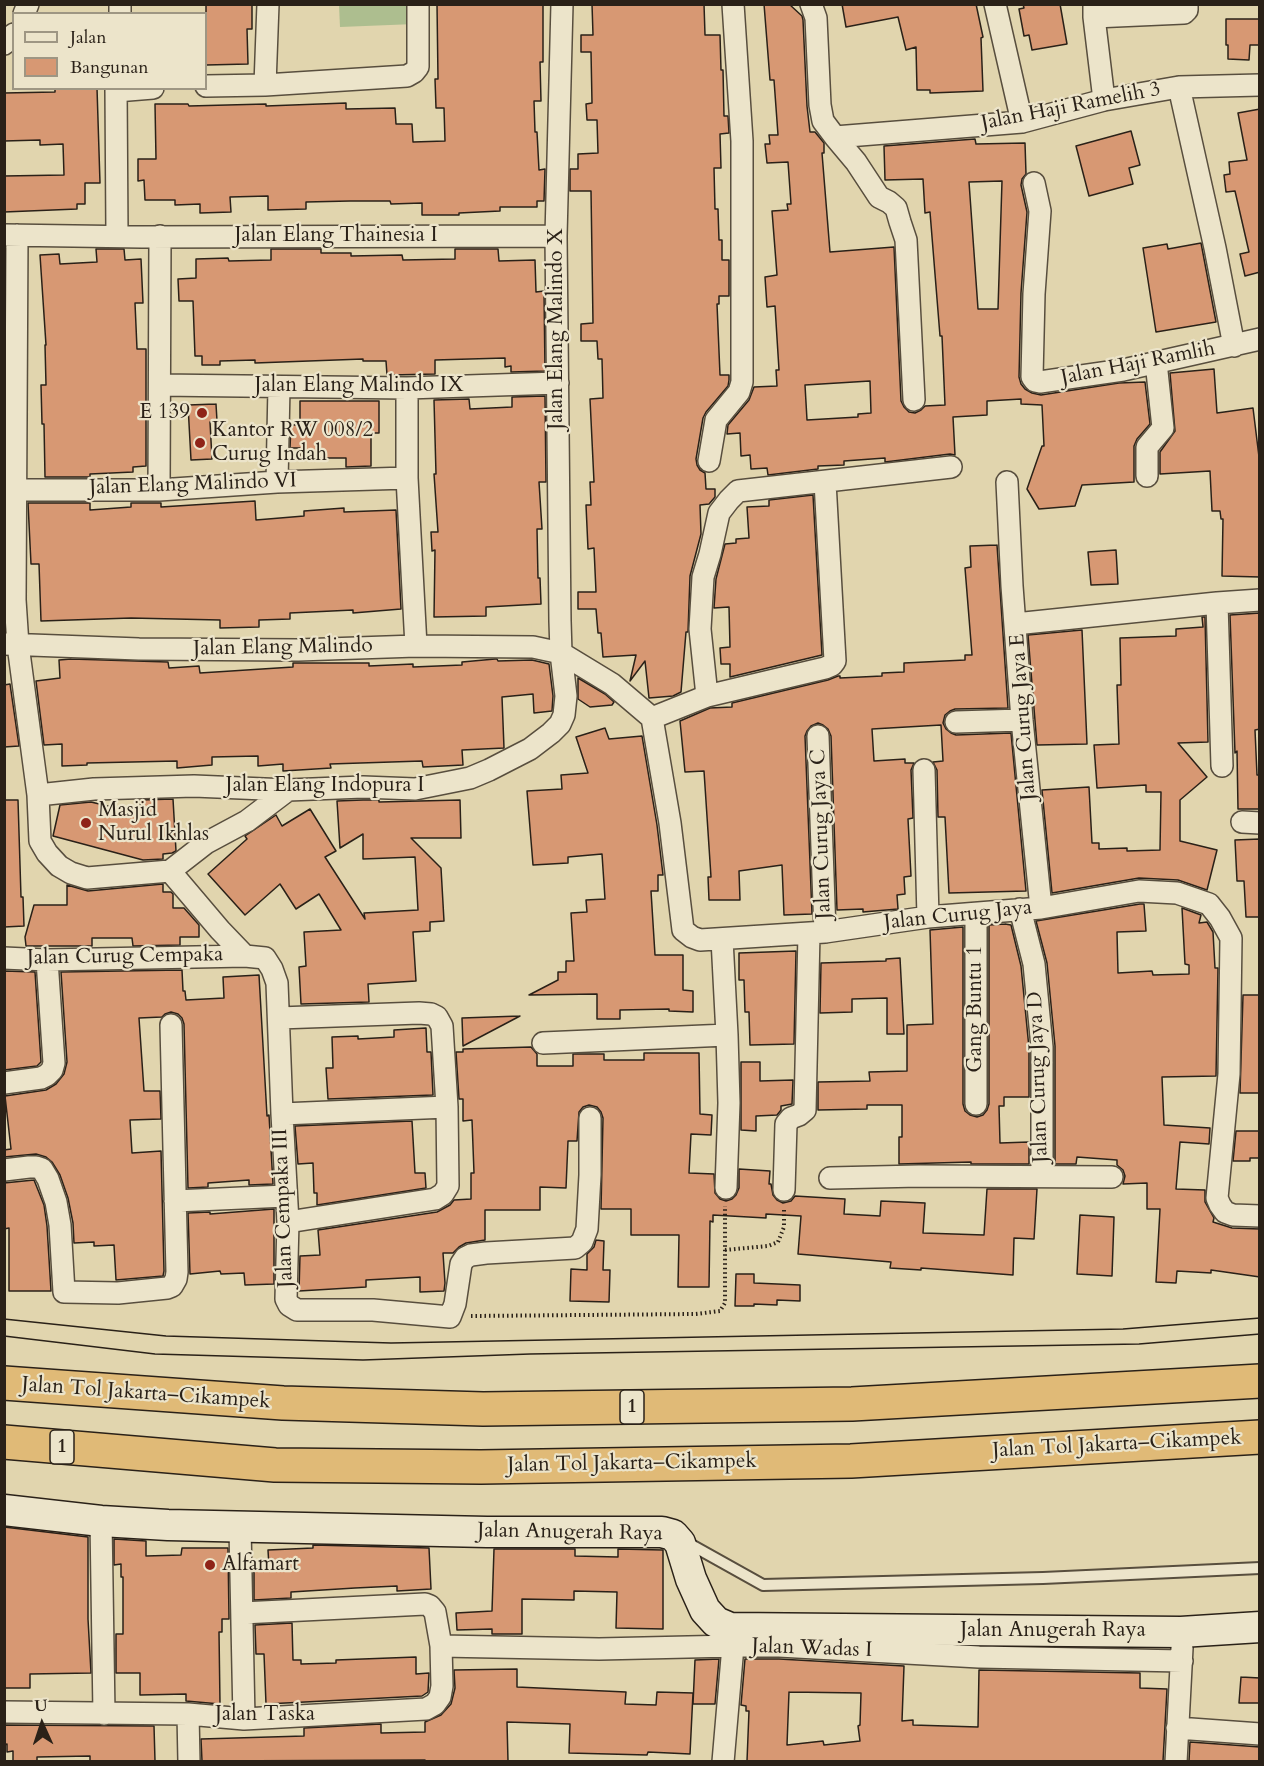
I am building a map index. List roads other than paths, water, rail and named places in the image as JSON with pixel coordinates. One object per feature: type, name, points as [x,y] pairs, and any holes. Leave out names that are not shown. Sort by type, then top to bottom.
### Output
[{"type":"highway","name":"Jalan Tol Jakarta–Cikampek","points":[[4,1383],[283,1403],[483,1409],[852,1404],[1260,1381]]},
{"type":"highway","name":"Jalan Tol Jakarta–Cikampek","points":[[4,1442],[274,1465],[482,1467],[851,1461],[1260,1437]]},
{"type":"street","points":[[265,85],[268,4]]},
{"type":"street","points":[[207,86],[265,85],[407,76],[418,66],[418,4]]},
{"type":"street","name":"Jalan Elang Malindo X","points":[[561,653],[556,236],[562,4]]},
{"type":"street","points":[[708,461],[716,420],[739,392],[742,382],[742,141],[733,4]]},
{"type":"street","points":[[811,4],[816,18],[820,105],[823,121],[856,162],[879,197],[896,208],[906,240],[915,400]]},
{"type":"street","points":[[995,4],[1022,122]]},
{"type":"street","points":[[1104,100],[1094,11],[1184,13],[1187,4]]},
{"type":"street","points":[[1179,87],[1260,86]]},
{"type":"street","name":"Jalan Haji Ramelih 3","points":[[835,137],[1022,122],[1104,100],[1179,87],[1234,346]]},
{"type":"street","points":[[116,90],[117,236]]},
{"type":"street","name":"Jalan Haji Ramlih","points":[[1034,183],[1040,211],[1034,294],[1032,377],[1035,381],[1124,370],[1260,339]]},
{"type":"street","points":[[11,235],[10,387],[15,490],[15,600],[11,645],[38,795],[40,840],[47,853],[59,866],[87,878],[170,871],[206,843],[247,821],[288,790]]},
{"type":"street","name":"Jalan Elang Thainesia I","points":[[11,235],[556,236]]},
{"type":"street","points":[[159,490],[160,236]]},
{"type":"street","points":[[1147,476],[1147,447],[1163,428],[1156,362]]},
{"type":"street","name":"Jalan Elang Malindo IX","points":[[160,385],[407,388],[558,383]]},
{"type":"street","points":[[277,482],[279,387]]},
{"type":"street","points":[[407,388],[407,478],[416,646]]},
{"type":"street","points":[[707,696],[700,629],[703,577],[720,513],[738,491],[951,467]]},
{"type":"street","name":"Jalan Elang Malindo VI","points":[[15,490],[159,490],[277,482],[407,478]]},
{"type":"street","points":[[561,653],[612,684],[652,718],[707,696],[825,669],[832,665],[835,661],[825,482]]},
{"type":"street","points":[[1007,482],[1015,624]]},
{"type":"street","name":"Jalan Curug Jaya E","points":[[1030,909],[1022,720],[1015,624],[1260,600]]},
{"type":"street","points":[[1217,603],[1222,766]]},
{"type":"street","name":"Jalan Elang Malindo","points":[[11,645],[298,650],[416,646],[533,647],[561,653]]},
{"type":"street","name":"Jalan Elang Indopura I","points":[[38,795],[94,789],[194,786],[288,790],[363,787],[415,789],[470,778],[530,749],[560,723],[564,715],[566,696],[561,653]]},
{"type":"street","name":"Jalan Curug Jaya","points":[[652,718],[670,823],[683,930],[700,940],[817,933],[928,917],[1030,909],[1139,891],[1177,893],[1209,904],[1231,938],[1229,1074],[1217,1198],[1225,1212],[1233,1215],[1260,1216]]},
{"type":"street","points":[[956,722],[1022,720]]},
{"type":"street","name":"Jalan Curug Jaya C","points":[[784,1190],[786,1124],[805,1110],[817,933],[818,736]]},
{"type":"street","points":[[924,770],[928,917]]},
{"type":"street","name":"Jalan Cempaka III","points":[[170,871],[245,956],[265,958],[278,983],[288,1222],[286,1299],[292,1308],[302,1311],[374,1310],[450,1317],[455,1304],[461,1264],[465,1258],[486,1253],[574,1248],[582,1242],[587,1229],[590,1118]]},
{"type":"street","name":"Jalan Curug Jaya D","points":[[1030,909],[1042,1047],[1042,1175]]},
{"type":"street","name":"Gang Buntu 1","points":[[976,914],[976,1104]]},
{"type":"street","points":[[722,939],[729,1102],[726,1188]]},
{"type":"street","name":"Jalan Curug Cempaka","points":[[4,958],[47,960],[245,956]]},
{"type":"street","points":[[4,1083],[41,1078],[52,1070],[54,1063],[47,960]]},
{"type":"street","points":[[279,1017],[419,1013],[437,1017],[442,1026],[447,1107],[448,1186],[443,1194],[435,1199],[288,1222]]},
{"type":"street","points":[[12,1169],[29,1167],[42,1169],[52,1190],[60,1225],[64,1292],[118,1293],[172,1286],[177,1272],[171,1024]]},
{"type":"street","points":[[543,1043],[727,1035]]},
{"type":"street","points":[[282,1114],[447,1107]]},
{"type":"street","points":[[830,1178],[1042,1175],[1112,1177]]},
{"type":"street","points":[[175,1201],[286,1196]]},
{"type":"street","name":"Jalan Anugerah Raya","points":[[4,1510],[101,1521],[240,1528],[662,1532],[673,1535],[680,1543],[691,1579],[705,1610],[716,1622],[730,1628],[1182,1646],[1260,1627]]},
{"type":"street","points":[[101,1521],[104,1714]]},
{"type":"street","points":[[240,1528],[244,1719]]},
{"type":"street","points":[[242,1613],[425,1604],[433,1608],[435,1612],[441,1646]]},
{"type":"street","name":"Jalan Taska","points":[[4,1712],[188,1714],[244,1719],[426,1709],[435,1704],[440,1697],[441,1646]]},
{"type":"street","name":"Jalan Wadas I","points":[[441,1646],[599,1649],[779,1646],[979,1657],[1182,1646]]},
{"type":"street","points":[[723,1761],[733,1646]]},
{"type":"street","points":[[1176,1761],[1182,1646]]},
{"type":"street","points":[[188,1714],[189,1761]]},
{"type":"street","points":[[1178,1728],[1260,1734]]},
{"type":"lane","points":[[673,1535],[763,1585],[1043,1578],[1260,1568]]},
{"type":"tram line","points":[[4,1319],[166,1336],[391,1343],[1123,1329],[1260,1318]]},
{"type":"tram line","points":[[4,1336],[155,1354],[363,1360],[530,1354],[1139,1344],[1260,1334]]},
{"type":"place","name":"E 139","points":[[202,413]]},
{"type":"place","name":"Kantor RW 008/2 Curug Indah","points":[[200,443]]},
{"type":"place","name":"Masjid Nurul Ikhlas","points":[[86,823]]},
{"type":"place","name":"Alfamart","points":[[210,1565]]}]
